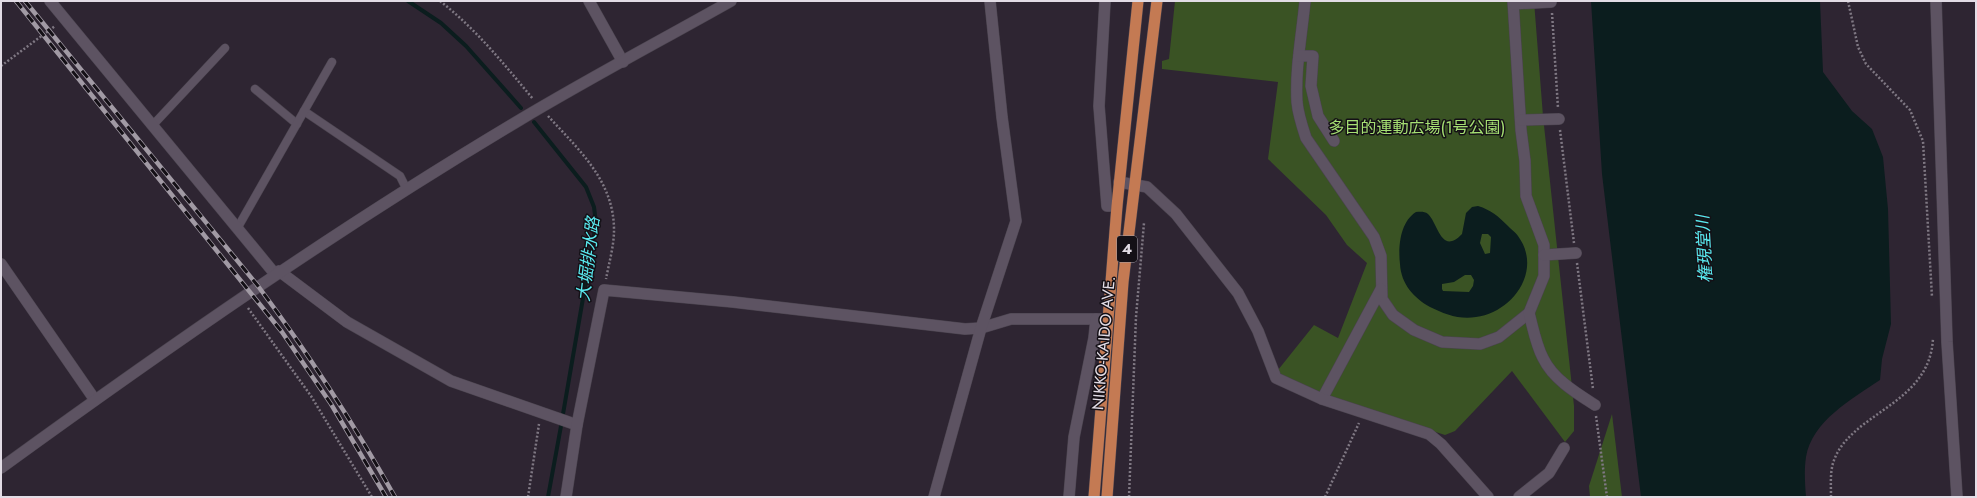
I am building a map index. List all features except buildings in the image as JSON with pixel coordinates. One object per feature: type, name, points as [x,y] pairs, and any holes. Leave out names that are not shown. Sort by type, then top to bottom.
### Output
[{"type":"highway","name":"NIKKO-KAIDO AVE.","points":[[1094,497],[1116,206],[1138,1]]},
{"type":"highway","name":"NIKKO-KAIDO AVE.","points":[[1107,497],[1123,282],[1157,1]]},
{"type":"street","points":[[50,1],[152,126],[277,273],[347,322],[451,381],[577,425]]},
{"type":"street","points":[[589,1],[623,62]]},
{"type":"street","points":[[1,468],[95,400],[277,273],[537,109],[730,1]]},
{"type":"street","points":[[934,497],[981,328],[1016,221],[1002,116],[990,1]]},
{"type":"street","points":[[1105,1],[1099,106],[1106,206],[1116,206]]},
{"type":"street","points":[[1305,1],[1299,56],[1297,102],[1306,138],[1374,237],[1382,256],[1382,299],[1393,316],[1414,330],[1442,342],[1480,344],[1499,337],[1529,313],[1544,276],[1544,244],[1526,196],[1525,161],[1520,120],[1514,2],[1551,2]]},
{"type":"street","points":[[1936,1],[1947,342],[1957,497]]},
{"type":"street","points":[[1299,56],[1313,56],[1311,86],[1318,116],[1334,141]]},
{"type":"street","points":[[1520,120],[1559,119]]},
{"type":"street","points":[[1119,182],[1147,187],[1176,214],[1238,293],[1258,332],[1276,378],[1322,399],[1429,434],[1441,444],[1488,497]]},
{"type":"street","points":[[1544,255],[1576,253]]},
{"type":"street","points":[[1,264],[95,400]]},
{"type":"street","points":[[1322,399],[1381,288]]},
{"type":"street","points":[[566,497],[577,425],[604,290],[733,302],[918,325],[965,329],[981,328],[1011,319],[1108,319]]},
{"type":"street","points":[[1529,313],[1543,358],[1552,372],[1571,390],[1595,405]]},
{"type":"street","points":[[1069,497],[1074,437],[1094,338],[1096,319]]},
{"type":"street","points":[[1519,497],[1550,473],[1564,448]]},
{"type":"lane","points":[[152,126],[225,48]]},
{"type":"lane","points":[[238,227],[332,62]]},
{"type":"lane","points":[[255,89],[297,124]]},
{"type":"lane","points":[[304,111],[400,176],[407,190]]},
{"type":"path","points":[[440,1],[461,18],[484,40],[537,109],[586,158],[598,174],[608,193],[613,211],[614,232],[604,290]]},
{"type":"path","points":[[1848,1],[1858,47],[1866,64],[1910,110],[1923,141],[1932,304]]},
{"type":"path","points":[[1,66],[64,19]]},
{"type":"path","points":[[1129,497],[1136,317],[1144,218]]},
{"type":"path","points":[[241,298],[311,396],[372,497]]},
{"type":"path","points":[[1831,497],[1833,463],[1845,441],[1853,433],[1893,404],[1915,383],[1929,360],[1933,333]]},
{"type":"path","points":[[528,497],[541,412]]},
{"type":"path","points":[[1325,497],[1364,414]]},
{"type":"green space","name":"多目的運動広場(1号公園)","points":[[1175,1],[1534,1],[1543,116],[1574,406],[1574,431],[1565,442],[1512,371],[1455,431],[1445,435],[1330,398],[1282,376],[1278,370],[1314,325],[1338,338],[1367,263],[1347,245],[1326,215],[1268,159],[1278,82],[1162,69],[1162,61],[1169,59]]},
{"type":"green space","points":[[1612,414],[1622,497],[1590,497],[1589,486]]},
{"type":"water","name":"権現堂川","points":[[1591,1],[1820,1],[1823,72],[1852,111],[1872,129],[1883,157],[1888,209],[1891,324],[1882,359],[1880,380],[1835,412],[1816,432],[1810,444],[1805,467],[1806,497],[1641,497],[1602,174]]},
{"type":"water","points":[[1478,206],[1491,211],[1515,232],[1525,249],[1527,262],[1525,275],[1520,287],[1512,298],[1502,307],[1476,317],[1464,318],[1452,316],[1435,310],[1409,290],[1401,271],[1399,250],[1403,228],[1406,222],[1416,212],[1424,212],[1428,214],[1441,236],[1445,240],[1449,241],[1455,240],[1462,234],[1466,213],[1472,207]],"holes":[[[1482,234],[1488,234],[1491,237],[1490,253],[1485,254],[1480,243]],[[1465,275],[1471,275],[1474,280],[1473,286],[1469,292],[1443,291],[1442,284],[1454,282]]]},
{"type":"waterway","name":"大堀排水路","points":[[408,1],[441,23],[466,46],[521,108]]},
{"type":"waterway","name":"大堀排水路","points":[[534,122],[586,187],[594,207],[596,223],[563,414]]},
{"type":"waterway","name":"大堀排水路","points":[[548,497],[561,426]]},
{"type":"railway","points":[[16,1],[282,332],[331,404],[386,497]]},
{"type":"railway","points":[[25,1],[258,286],[330,389],[395,497]]}]
